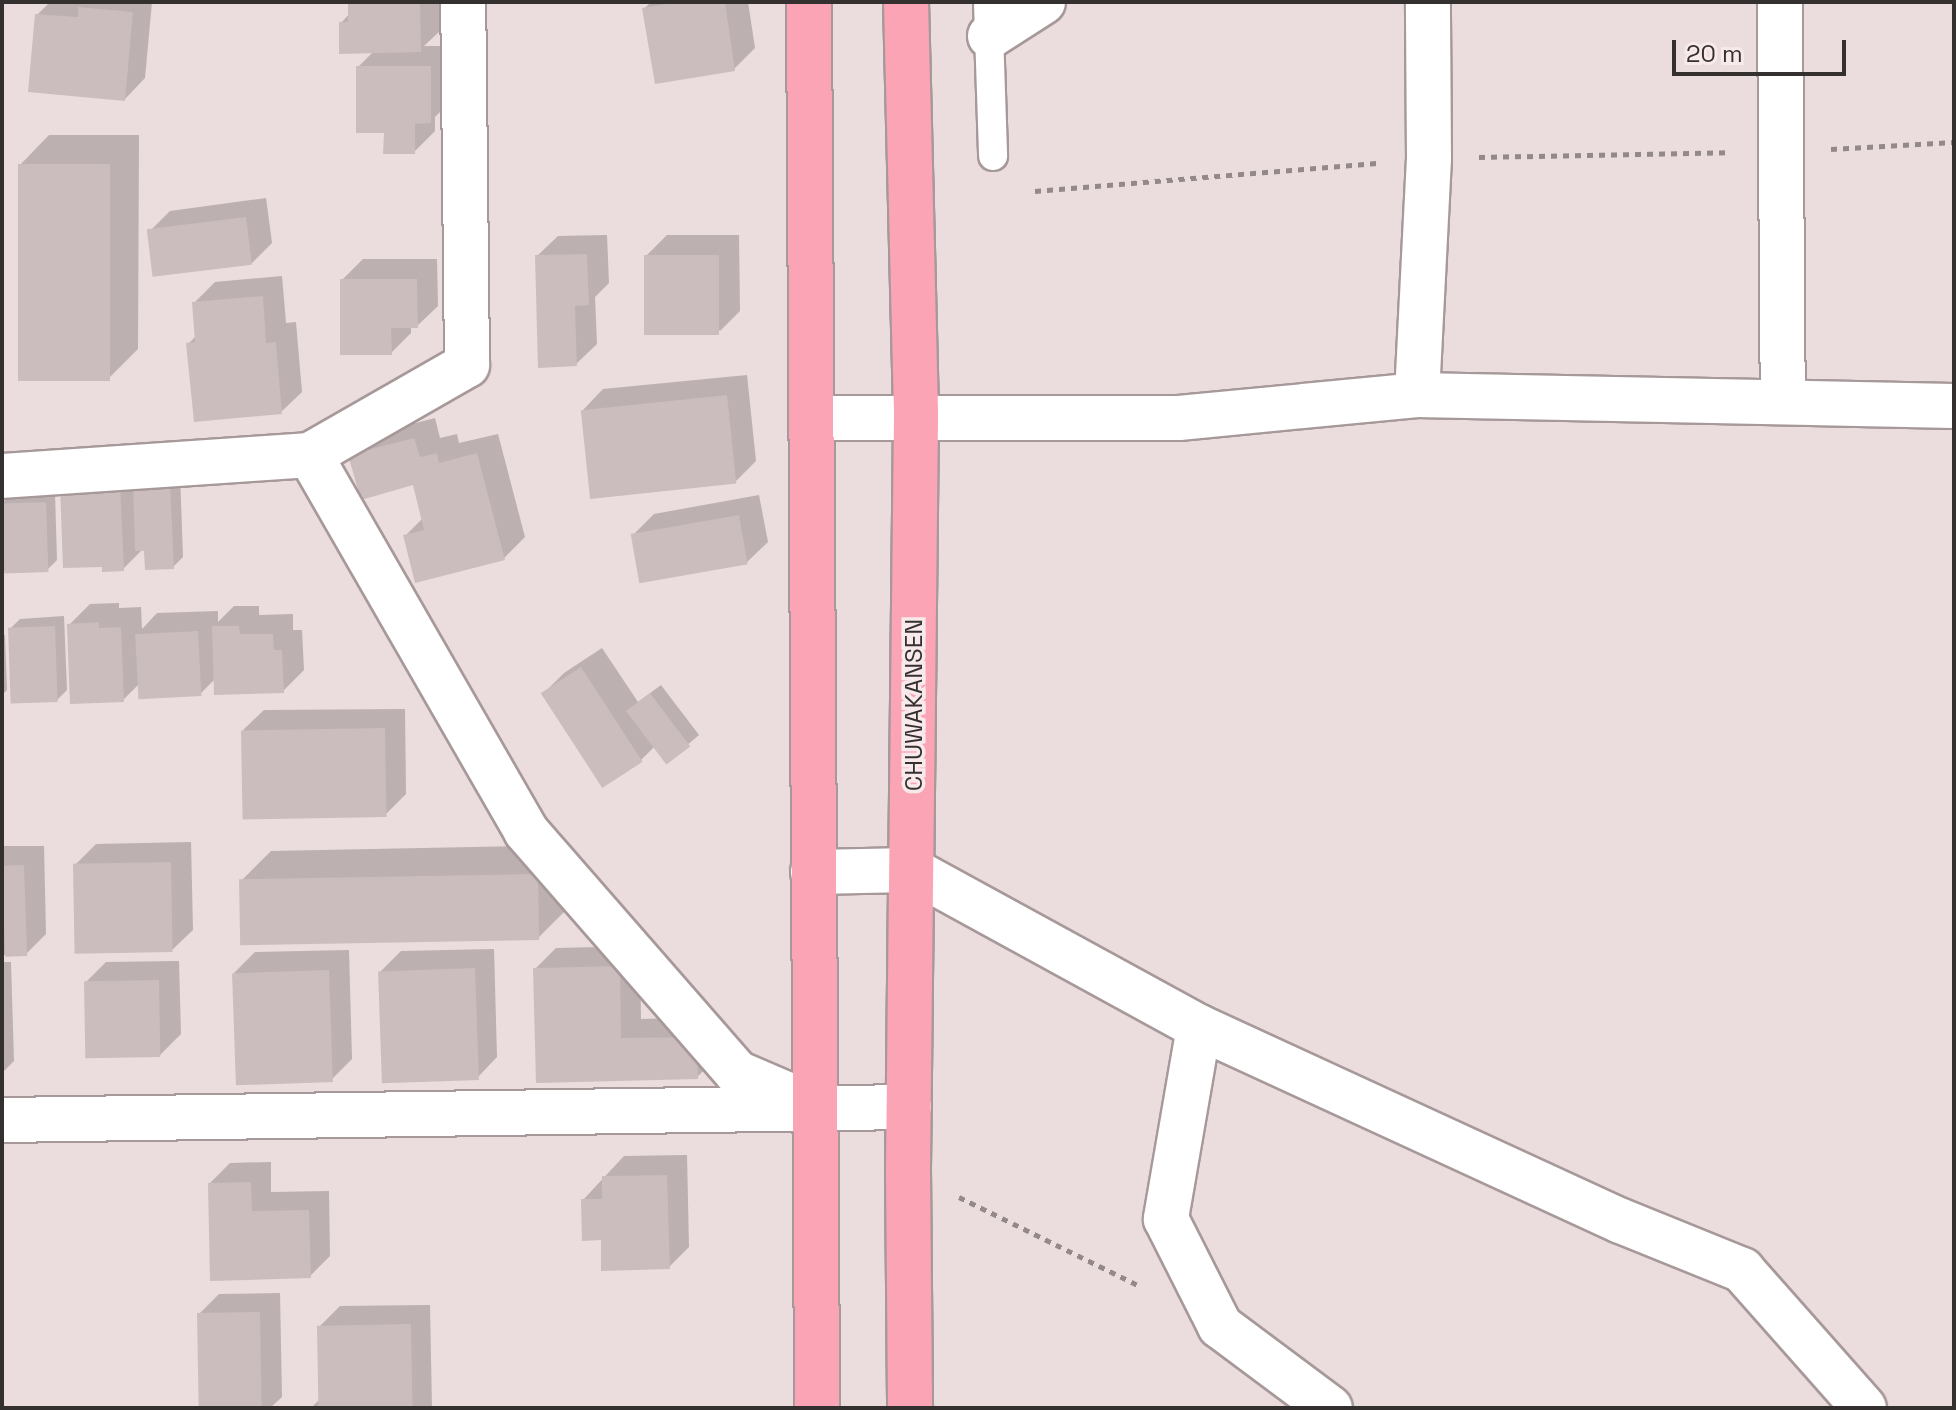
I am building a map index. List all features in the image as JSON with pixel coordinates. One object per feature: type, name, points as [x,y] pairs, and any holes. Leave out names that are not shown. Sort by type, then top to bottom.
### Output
[{"type":"main road","points":[[809,2],[817,1408]]},
{"type":"main road","name":"CHUWAKANSEN","points":[[906,2],[916,417],[908,1171],[910,1408]]},
{"type":"street","points":[[2,476],[310,455],[467,365],[463,2]]},
{"type":"street","points":[[989,19],[1043,2]]},
{"type":"street","points":[[1417,395],[1429,158],[1428,2]]},
{"type":"street","points":[[1780,2],[1783,402]]},
{"type":"street","points":[[811,418],[1179,418],[1417,395],[1954,406]]},
{"type":"street","points":[[310,455],[526,831],[737,1073],[814,1106]]},
{"type":"street","points":[[813,872],[912,870],[1199,1027],[1621,1221],[1742,1270],[1864,1408]]},
{"type":"street","points":[[1199,1027],[1166,1219],[1220,1326],[1330,1408]]},
{"type":"street","points":[[2,1120],[909,1107]]},
{"type":"lane","points":[[989,19],[993,156]]},
{"type":"path","points":[[1035,191],[1429,158],[1781,151],[1954,142]]},
{"type":"path","points":[[908,1171],[1149,1291]]},
{"type":"building","points":[[348,2],[420,2],[421,52],[339,54],[339,22],[348,22]]},
{"type":"building","points":[[678,2],[725,2],[735,71],[655,84],[642,8]]},
{"type":"building","points":[[78,7],[133,12],[125,101],[28,92],[35,14],[78,17]]},
{"type":"building","points":[[356,66],[431,66],[431,123],[415,124],[415,154],[383,154],[384,133],[356,133]]},
{"type":"building","points":[[18,164],[110,164],[110,381],[18,381]]},
{"type":"building","points":[[246,217],[252,265],[153,277],[147,229]]},
{"type":"building","points":[[587,254],[589,305],[575,306],[577,366],[538,368],[535,255]]},
{"type":"building","points":[[644,255],[719,255],[719,335],[644,335]]},
{"type":"building","points":[[340,279],[417,279],[418,328],[391,328],[392,355],[340,355]]},
{"type":"building","points":[[263,296],[266,343],[276,342],[282,414],[194,422],[186,343],[195,342],[192,302]]},
{"type":"building","points":[[727,395],[736,484],[590,499],[581,410]]},
{"type":"building","points":[[414,438],[420,457],[437,453],[439,463],[477,453],[505,560],[415,583],[403,535],[424,530],[413,485],[361,500],[348,455]]},
{"type":"building","points":[[170,481],[174,569],[145,570],[144,551],[135,551],[133,482]]},
{"type":"building","points":[[120,483],[124,571],[102,572],[102,567],[63,568],[60,484]]},
{"type":"building","points":[[46,502],[48,572],[4,573],[2,504]]},
{"type":"building","points":[[739,515],[748,564],[639,583],[631,534]]},
{"type":"building","points":[[99,622],[99,628],[121,627],[124,702],[70,704],[67,624]]},
{"type":"building","points":[[55,626],[58,702],[11,704],[8,628]]},
{"type":"building","points":[[212,626],[239,626],[240,634],[273,634],[274,650],[282,650],[284,693],[214,695]]},
{"type":"building","points":[[198,631],[201,696],[138,699],[135,634]]},
{"type":"building","points":[[581,667],[643,762],[602,788],[541,693]]},
{"type":"building","points":[[650,693],[690,747],[666,765],[626,711]]},
{"type":"building","points":[[385,728],[387,817],[243,819],[241,731]]},
{"type":"building","points":[[171,862],[173,952],[75,954],[73,864]]},
{"type":"building","points":[[24,865],[27,956],[5,957],[2,866]]},
{"type":"building","points":[[538,874],[539,940],[240,945],[239,879]]},
{"type":"building","points":[[620,966],[621,1038],[697,1037],[698,1079],[536,1083],[533,968]]},
{"type":"building","points":[[475,968],[479,1080],[382,1083],[378,971]]},
{"type":"building","points":[[329,970],[333,1082],[236,1085],[232,973]]},
{"type":"building","points":[[159,980],[160,1057],[85,1058],[84,981]]},
{"type":"building","points":[[667,1175],[670,1269],[601,1271],[601,1240],[582,1241],[581,1199],[602,1199],[602,1176]]},
{"type":"building","points":[[251,1182],[252,1211],[309,1210],[311,1278],[210,1281],[208,1183]]},
{"type":"building","points":[[260,1312],[262,1408],[199,1408],[197,1313]]},
{"type":"building","points":[[411,1324],[412,1408],[318,1408],[317,1326]]}]
